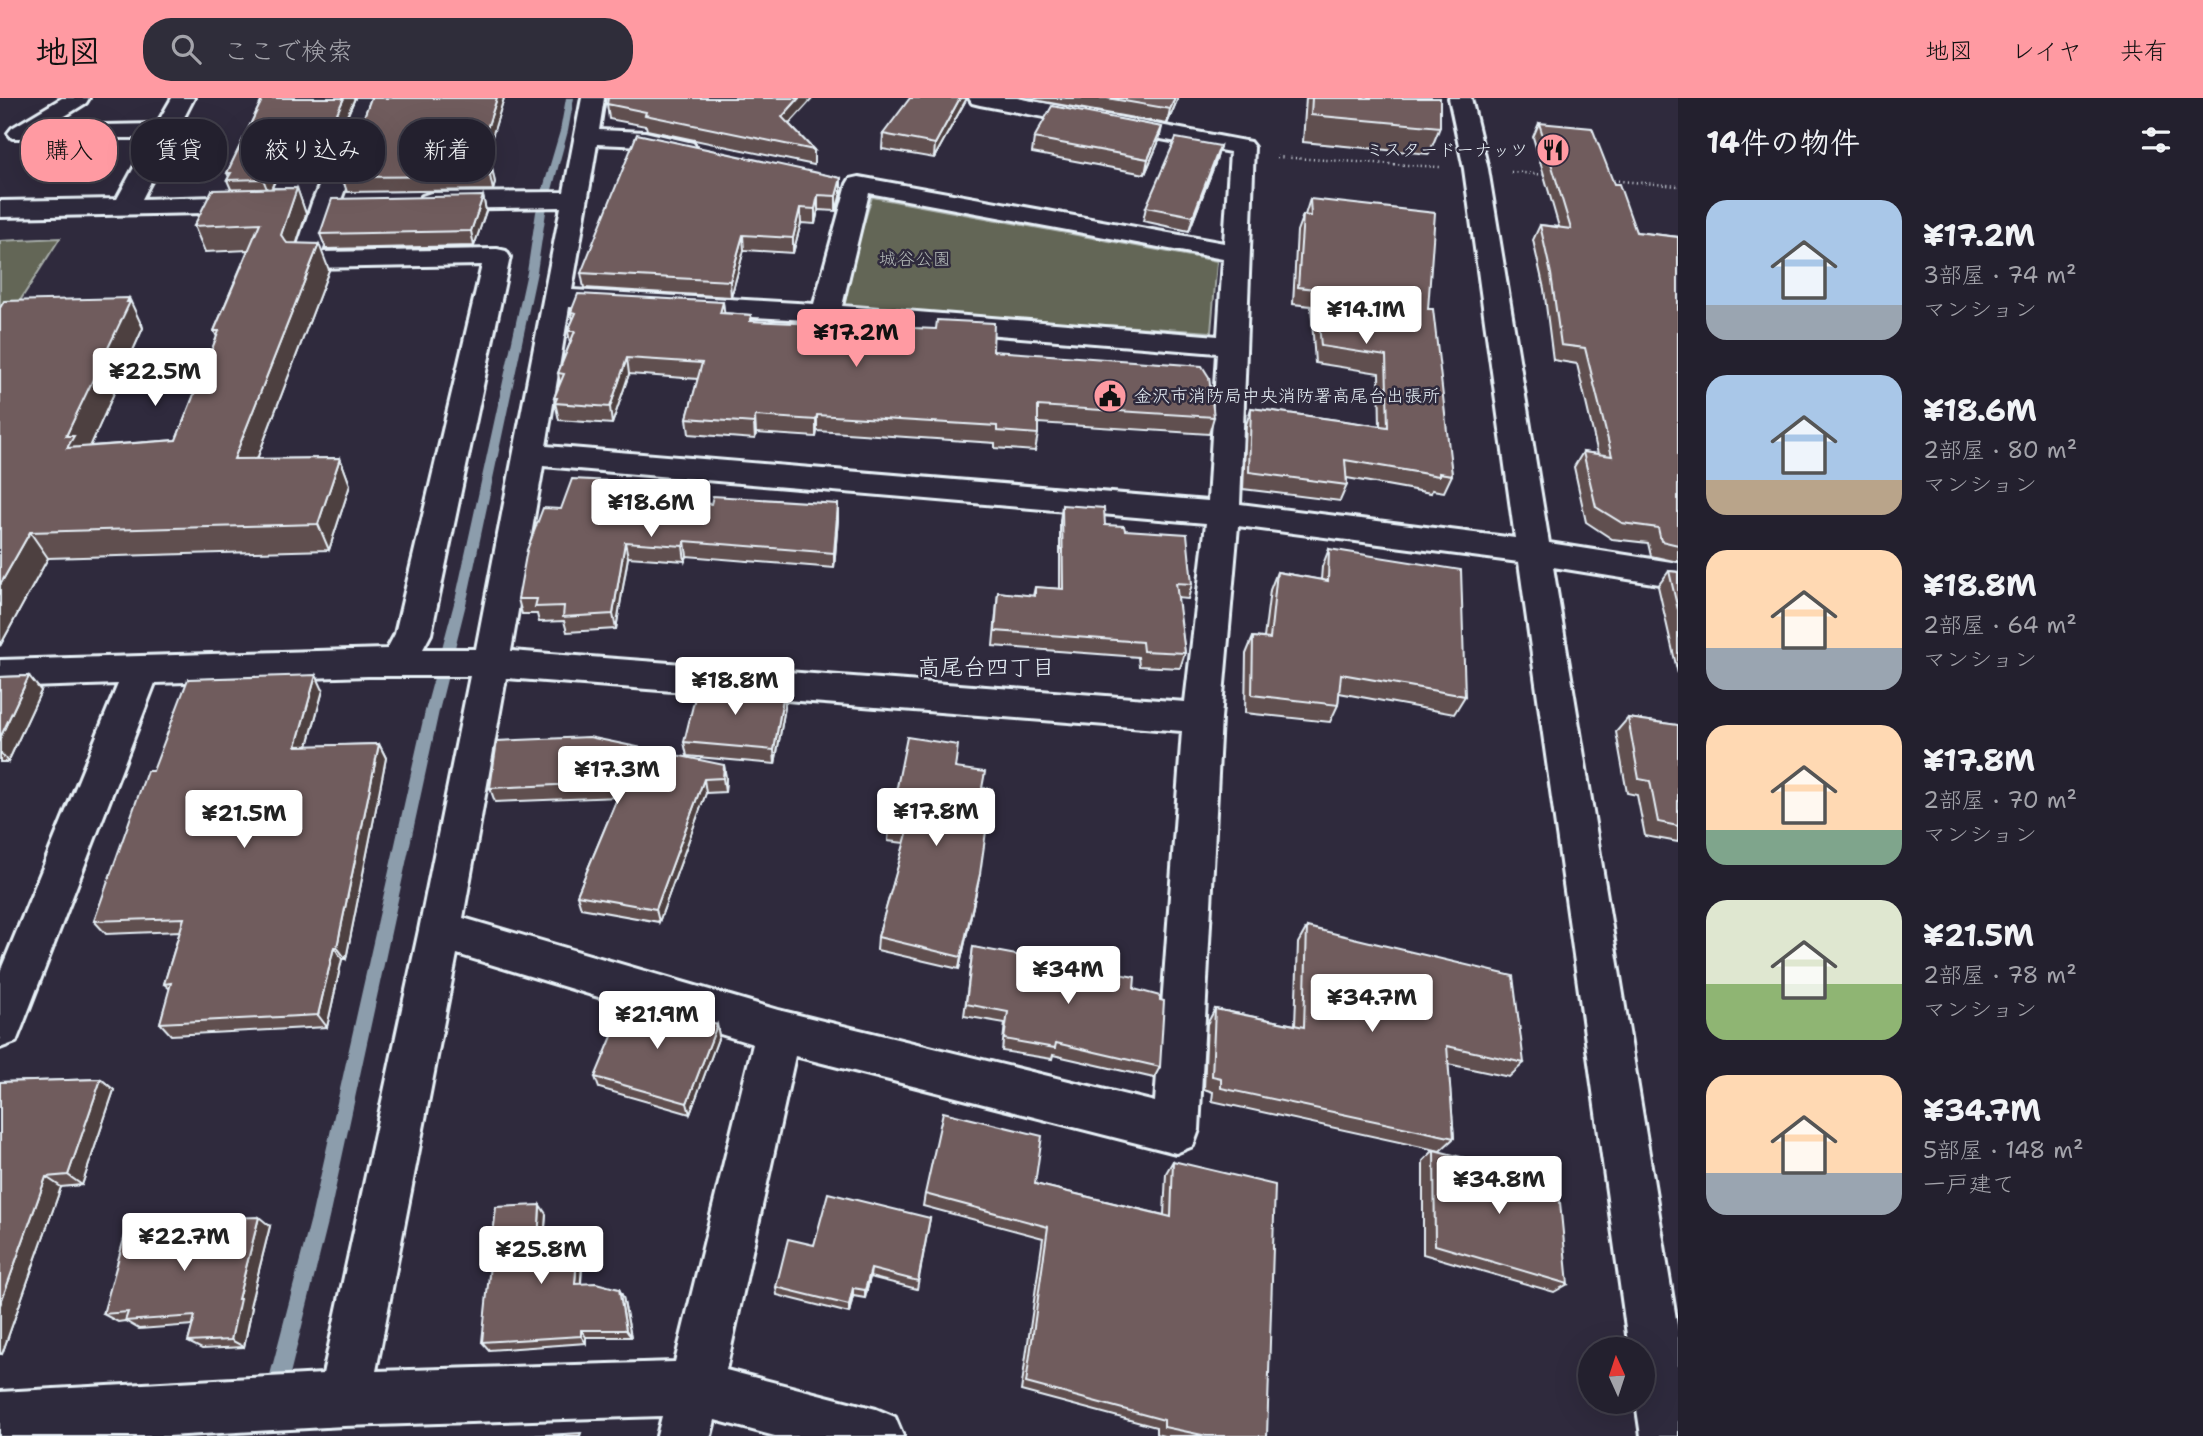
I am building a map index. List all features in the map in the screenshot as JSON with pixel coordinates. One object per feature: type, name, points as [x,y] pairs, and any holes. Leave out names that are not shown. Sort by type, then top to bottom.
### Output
[{"type":"street","points":[[78,98],[20,133],[131,131]]},
{"type":"street","points":[[172,119],[183,98]]},
{"type":"street","points":[[367,98],[315,203],[306,260],[497,257],[412,634],[409,661]]},
{"type":"street","points":[[329,1400],[440,930],[478,663],[529,455],[559,298],[569,199],[593,98]]},
{"type":"street","points":[[440,930],[778,1031],[1176,1130],[1202,718],[1223,513],[1234,253],[1242,147],[980,98]]},
{"type":"street","points":[[1460,98],[1476,169],[1668,1436]]},
{"type":"street","points":[[585,136],[645,139],[712,153]]},
{"type":"street","points":[[832,179],[1234,253]]},
{"type":"street","points":[[126,205],[138,182]]},
{"type":"street","points":[[825,313],[859,184]]},
{"type":"street","points":[[407,201],[569,199]]},
{"type":"street","points":[[0,209],[315,203]]},
{"type":"street","points":[[559,298],[825,313],[1232,346]]},
{"type":"street","points":[[529,455],[1223,513],[1532,552],[1678,575]]},
{"type":"street","points":[[0,674],[141,672],[409,661],[478,663],[1202,718]]},
{"type":"street","points":[[0,1027],[141,672]]},
{"type":"street","points":[[690,1412],[778,1031]]},
{"type":"street","points":[[0,1419],[329,1400],[690,1412],[876,1436]]},
{"type":"path","points":[[1242,154],[1556,176]]},
{"type":"path","points":[[1597,179],[1678,186]]},
{"type":"green space","name":"城谷公園","points":[[872,197],[1217,261],[1211,332],[838,307]]},
{"type":"green space","points":[[60,238],[0,332],[0,241]]},
{"type":"building","points":[[263,98],[344,98],[334,119],[253,119]]},
{"type":"building","points":[[371,98],[497,98],[490,119],[399,119],[399,177],[385,177],[385,119],[363,119]]},
{"type":"building","points":[[608,98],[799,98],[782,117],[814,150],[645,115],[646,112],[607,104]]},
{"type":"building","points":[[910,98],[960,98],[935,144],[883,134]]},
{"type":"building","points":[[1107,98],[1175,98],[1170,109]]},
{"type":"building","points":[[1312,98],[1440,98],[1440,127],[1311,115]]},
{"type":"building","points":[[1052,106],[1162,127],[1148,159],[1034,138]]},
{"type":"building","points":[[1539,123],[1592,128],[1614,184],[1619,184],[1636,232],[1678,237],[1678,545],[1661,541],[1658,528],[1622,523],[1596,507],[1583,452],[1612,456],[1585,348],[1561,345],[1551,274],[1540,225],[1571,229]]},
{"type":"building","points":[[637,134],[841,178],[836,196],[818,195],[815,209],[800,208],[793,238],[743,235],[730,281],[581,273]]},
{"type":"building","points":[[1176,138],[1220,146],[1193,216],[1146,207]]},
{"type":"building","points":[[241,144],[241,180],[227,180],[231,173],[227,173]]},
{"type":"building","points":[[297,188],[281,235],[287,243],[319,244],[234,459],[340,458],[318,524],[30,532],[0,585],[0,308],[4,301],[129,298],[127,302],[130,302],[66,436],[74,436],[67,448],[176,440],[219,331],[214,331],[260,223],[194,226],[212,190]]},
{"type":"building","points":[[483,196],[471,231],[320,234],[332,199]]},
{"type":"building","points":[[1310,199],[1435,213],[1428,309],[1433,309],[1452,475],[1439,473],[1439,476],[1345,460],[1347,485],[1249,472],[1251,408],[1388,427],[1386,356],[1321,346],[1316,289],[1298,287],[1303,215],[1311,216]]},
{"type":"building","points":[[578,294],[723,302],[720,313],[751,315],[750,321],[936,329],[937,320],[994,323],[993,351],[1202,366],[1209,377],[1214,417],[1038,406],[1038,434],[997,431],[997,426],[817,415],[816,420],[755,416],[754,423],[687,418],[702,363],[627,358],[610,407],[555,403],[557,398],[554,398],[564,374],[558,373],[575,331],[568,331],[576,313],[571,312]]},
{"type":"building","points":[[572,479],[612,481],[607,497],[711,504],[713,496],[838,504],[834,553],[685,541],[683,546],[625,542],[613,614],[563,617],[564,606],[535,607],[537,599],[518,599],[527,550],[543,508],[561,509]]},
{"type":"building","points":[[1062,505],[1104,508],[1105,525],[1124,526],[1125,530],[1187,534],[1192,584],[1176,583],[1185,653],[1143,651],[1142,642],[995,631],[998,592],[1035,596],[1035,587],[1063,589]]},
{"type":"building","points":[[1329,549],[1461,570],[1465,696],[1341,674],[1338,705],[1252,695],[1253,637],[1270,639],[1277,572],[1328,581]]},
{"type":"building","points":[[1669,571],[1678,572],[1678,610]]},
{"type":"building","points":[[316,675],[296,746],[379,744],[337,947],[334,947],[318,1015],[160,1023],[171,983],[164,984],[184,918],[94,921],[147,771],[153,771],[188,679]]},
{"type":"building","points":[[29,676],[0,738],[0,677]]},
{"type":"building","points":[[698,685],[784,692],[774,750],[684,742]]},
{"type":"building","points":[[1628,718],[1678,725],[1678,826],[1658,822],[1650,781],[1639,779]]},
{"type":"building","points":[[589,737],[724,765],[723,778],[704,779],[656,909],[577,895],[624,782],[490,788],[497,741]]},
{"type":"building","points":[[907,737],[958,745],[955,768],[985,772],[982,788],[992,789],[980,874],[961,957],[878,937],[908,830],[889,827]]},
{"type":"building","points":[[1307,927],[1513,976],[1524,1063],[1447,1046],[1454,1138],[1221,1088],[1221,1078],[1212,1076],[1215,1009],[1304,1027]]},
{"type":"building","points":[[973,947],[1135,977],[1134,989],[1160,996],[1160,1000],[1164,1001],[1160,1067],[1056,1043],[1055,1048],[1004,1039],[1008,1012],[966,1004]]},
{"type":"building","points":[[628,998],[717,1025],[687,1103],[595,1077]]},
{"type":"building","points":[[101,1079],[68,1175],[46,1177],[0,1305],[0,1082]]},
{"type":"building","points":[[943,1112],[1042,1136],[1035,1184],[1171,1217],[1173,1161],[1275,1185],[1267,1436],[1207,1436],[1164,1427],[1164,1420],[1026,1383],[1048,1227],[925,1194]]},
{"type":"building","points":[[1434,1150],[1558,1182],[1568,1284],[1435,1245]]},
{"type":"building","points":[[828,1193],[930,1218],[918,1281],[871,1269],[865,1290],[853,1288],[849,1305],[776,1287],[788,1239],[814,1245]]},
{"type":"building","points":[[540,1205],[538,1243],[578,1241],[575,1284],[596,1283],[619,1289],[626,1330],[581,1330],[581,1336],[482,1342],[496,1207]]},
{"type":"building","points":[[259,1217],[238,1299],[231,1340],[188,1342],[195,1316],[125,1321],[128,1312],[103,1314],[129,1221]]},
{"type":"building","points":[[581,1433],[580,1436],[526,1436]]},
{"type":"waterway","points":[[275,1394],[320,1218],[432,711],[462,596],[532,272],[541,212],[564,131],[570,98]]},
{"type":"place","name":"ミスタードーナッツ","points":[[1553,150]]},
{"type":"place","name":"金沢市消防局中央消防署高尾台出張所","points":[[1110,396]]},
{"type":"district","name":"高尾台四丁目","points":[[986,667]]}]
